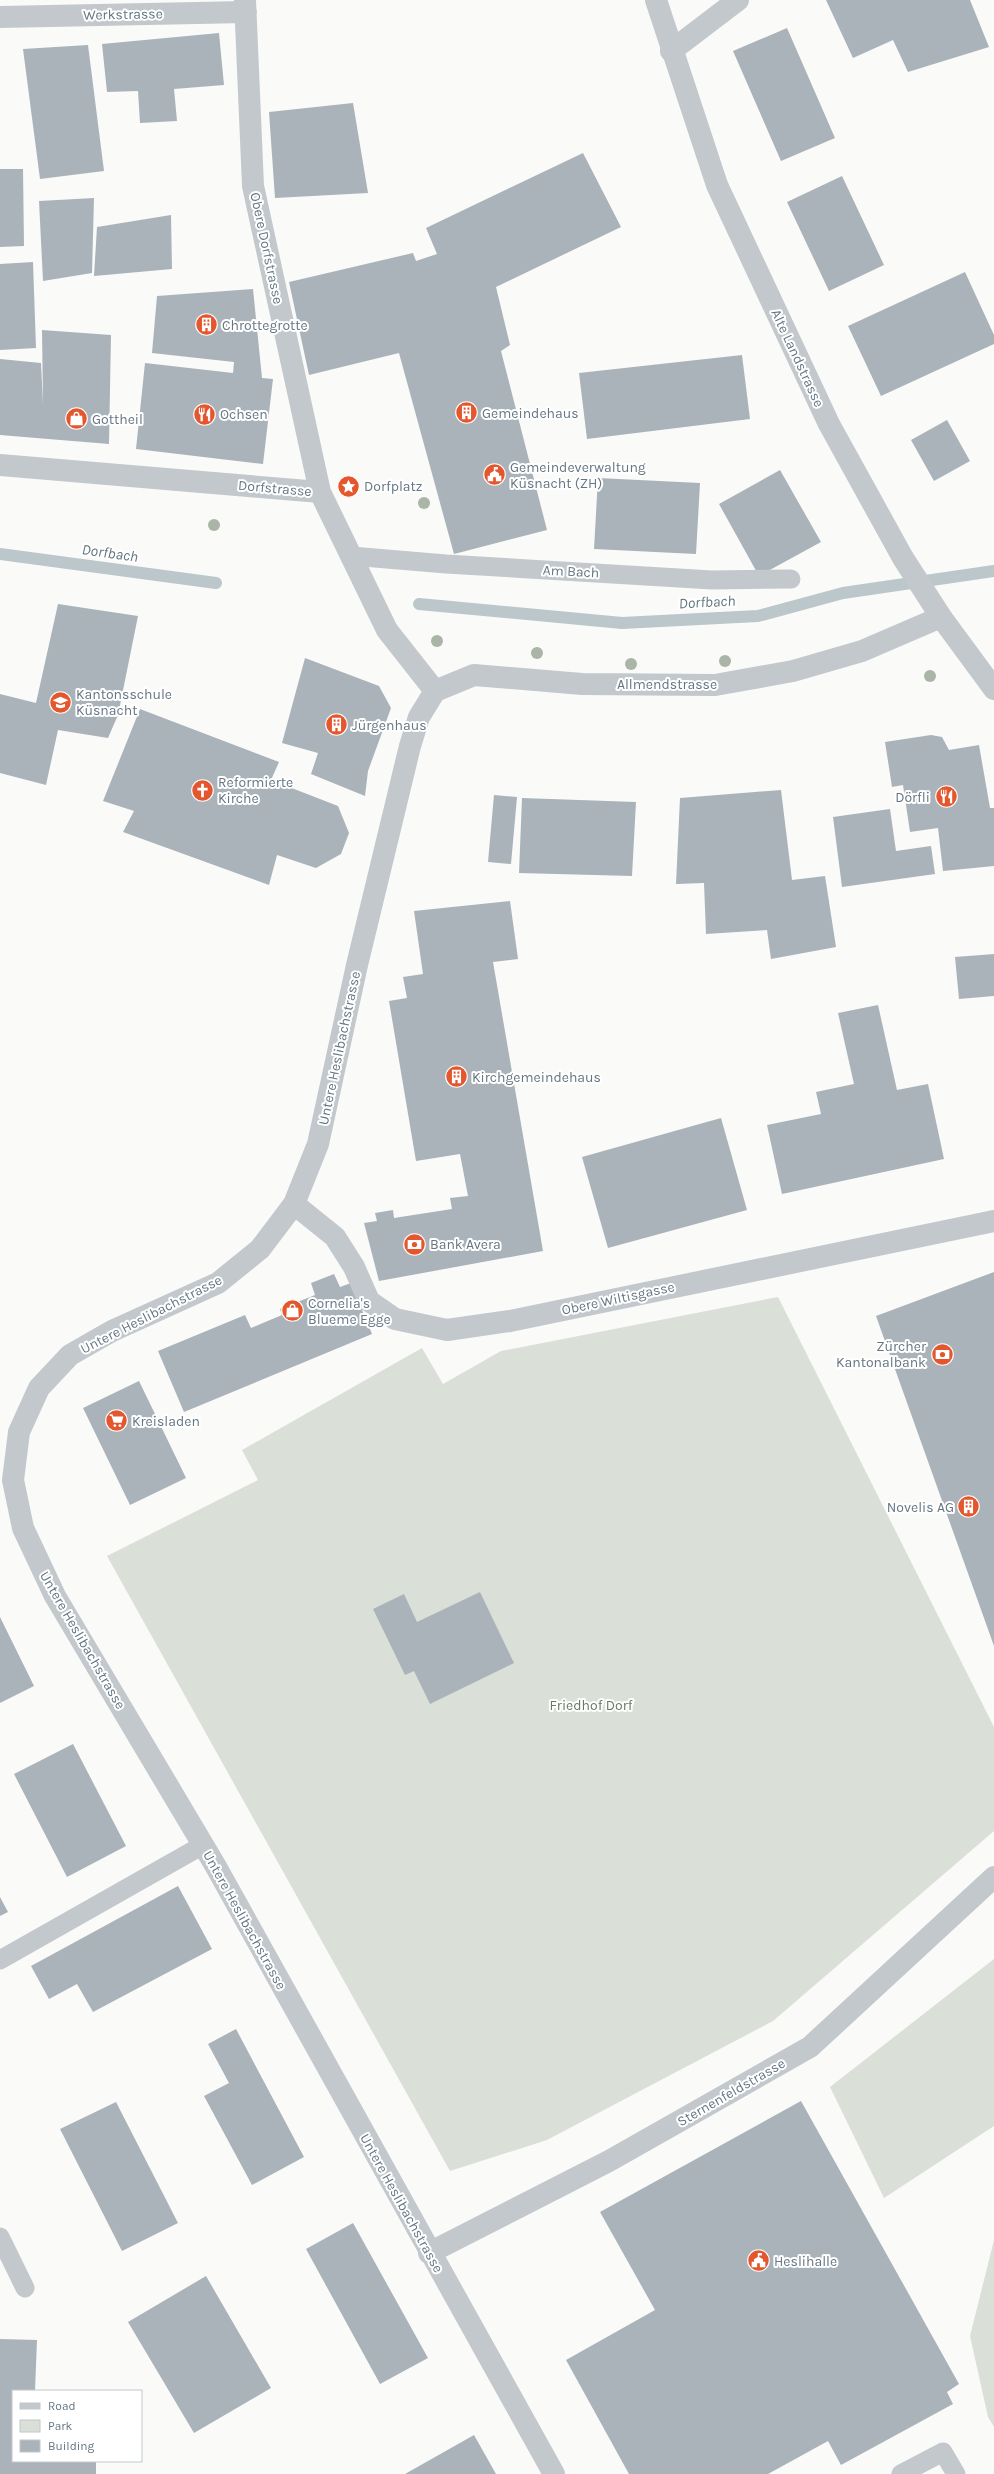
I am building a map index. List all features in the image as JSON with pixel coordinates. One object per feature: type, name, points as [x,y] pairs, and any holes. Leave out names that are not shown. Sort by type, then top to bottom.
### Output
[{"type":"street","name":"Alte Landstrasse","points":[[656,0],[671,52],[717,185],[829,424],[903,558],[938,613],[994,689]]},
{"type":"street","points":[[671,52],[738,0]]},
{"type":"street","name":"Werkstrasse","points":[[0,17],[246,6]]},
{"type":"street","name":"Obere Dorfstrasse","points":[[246,6],[247,90],[253,186],[320,492]]},
{"type":"street","name":"Dorfstrasse","points":[[0,465],[320,492],[387,630],[435,691]]},
{"type":"street","name":"Allmendstrasse","points":[[435,691],[474,675],[582,684],[715,685],[793,671],[862,651],[938,613]]},
{"type":"street","name":"Untere Heslibachstrasse","points":[[435,691],[419,717],[410,746],[357,965],[318,1144],[294,1204],[260,1249],[218,1283],[112,1331],[70,1355],[39,1388],[10,1430],[13,1480],[24,1528],[55,1596],[203,1845],[429,2253],[554,2474]]},
{"type":"street","name":"Obere Wiltisgasse","points":[[294,1204],[335,1237],[354,1267],[369,1301],[395,1319],[447,1330],[510,1321],[750,1270],[994,1221]]},
{"type":"street","name":"Sternenfeldstrasse","points":[[429,2253],[609,2161],[810,2047],[994,1876]]},
{"type":"lane","name":"Am Bach","points":[[351,556],[446,564],[712,580],[791,579]]},
{"type":"lane","points":[[0,1960],[203,1845]]},
{"type":"lane","points":[[0,2237],[25,2288]]},
{"type":"lane","points":[[901,2474],[943,2452],[956,2474]]},
{"type":"green space","name":"Friedhof Dorf","points":[[778,1297],[994,1727],[994,1831],[773,2021],[547,2140],[450,2171],[107,1556],[258,1480],[242,1450],[422,1348],[443,1384],[501,1351]]},
{"type":"green space","points":[[994,1959],[994,2126],[884,2198],[830,2087]]},
{"type":"green space","points":[[994,2240],[994,2427],[988,2417],[970,2336]]},
{"type":"building","points":[[826,0],[970,0],[989,47],[908,72],[893,40],[853,58]]},
{"type":"building","points":[[787,28],[835,138],[781,161],[733,51]]},
{"type":"building","points":[[219,33],[224,85],[174,89],[177,121],[140,123],[138,91],[107,92],[102,44]]},
{"type":"building","points":[[88,45],[104,171],[40,179],[23,49]]},
{"type":"building","points":[[353,103],[368,193],[275,198],[269,112]]},
{"type":"building","name":"Gemeindehaus","points":[[583,153],[621,227],[496,287],[510,345],[501,351],[547,530],[454,554],[399,353],[309,375],[289,282],[413,253],[416,261],[437,254],[426,228]]},
{"type":"building","points":[[0,169],[23,169],[24,246],[0,247]]},
{"type":"building","points":[[842,176],[884,265],[829,291],[787,202]]},
{"type":"building","points":[[94,198],[92,273],[43,281],[39,201]]},
{"type":"building","points":[[171,215],[172,269],[94,276],[97,227]]},
{"type":"building","points":[[33,262],[36,348],[0,350],[0,264]]},
{"type":"building","points":[[965,272],[994,335],[994,344],[881,396],[848,326]]},
{"type":"building","name":"Ochsen","points":[[253,289],[262,378],[273,379],[263,464],[136,449],[145,363],[233,373],[234,362],[152,353],[157,296]]},
{"type":"building","points":[[42,330],[111,335],[109,444],[0,435],[0,359],[41,363],[43,405]]},
{"type":"building","points":[[742,355],[750,419],[587,439],[579,373]]},
{"type":"building","points":[[947,420],[970,461],[934,481],[911,440]]},
{"type":"building","points":[[780,470],[821,542],[759,576],[719,504]]},
{"type":"building","points":[[598,478],[700,483],[696,554],[594,549]]},
{"type":"building","name":"Kantonsschule Küsnacht","points":[[58,604],[138,616],[118,715],[108,738],[58,730],[46,785],[0,773],[0,694],[36,703]]},
{"type":"building","name":"Jürgenhaus","points":[[305,658],[379,686],[391,708],[368,771],[365,796],[311,774],[318,753],[282,743]]},
{"type":"building","name":"Reformierte Kirche","points":[[140,709],[279,762],[271,780],[338,806],[349,833],[341,854],[316,868],[277,855],[269,885],[123,832],[134,811],[103,801]]},
{"type":"building","name":"Dörfli","points":[[931,735],[942,737],[949,750],[979,745],[990,808],[994,808],[994,866],[943,871],[938,828],[910,832],[903,785],[892,787],[885,742]]},
{"type":"building","points":[[781,790],[792,880],[825,876],[836,947],[771,959],[767,930],[706,934],[704,883],[676,884],[680,798]]},
{"type":"building","points":[[494,795],[517,797],[511,864],[488,862]]},
{"type":"building","points":[[522,798],[636,802],[632,876],[519,873]]},
{"type":"building","points":[[890,809],[896,851],[931,846],[935,874],[842,887],[833,817]]},
{"type":"building","points":[[510,901],[518,959],[493,962],[543,1251],[379,1281],[364,1223],[377,1221],[375,1213],[393,1210],[394,1218],[452,1209],[450,1198],[468,1196],[460,1154],[416,1161],[389,1001],[407,998],[403,977],[423,974],[414,911]]},
{"type":"building","points":[[994,954],[994,996],[959,999],[955,957]]},
{"type":"building","points":[[878,1005],[897,1090],[928,1084],[944,1159],[782,1194],[767,1125],[821,1114],[816,1092],[854,1084],[838,1013]]},
{"type":"building","points":[[721,1118],[747,1210],[608,1248],[582,1157]]},
{"type":"building","points":[[994,1272],[994,1646],[876,1316]]},
{"type":"building","points":[[334,1274],[340,1287],[351,1283],[372,1334],[184,1412],[158,1351],[245,1315],[251,1328],[282,1315],[280,1309],[315,1295],[311,1283]]},
{"type":"building","points":[[139,1381],[186,1478],[130,1505],[83,1408]]},
{"type":"building","points":[[480,1592],[514,1663],[430,1704],[414,1671],[405,1675],[373,1609],[404,1594],[417,1622]]},
{"type":"building","points":[[0,1617],[34,1686],[0,1703]]},
{"type":"building","points":[[73,1744],[126,1846],[67,1877],[14,1774]]},
{"type":"building","points":[[178,1886],[212,1949],[93,2012],[77,1984],[49,1999],[31,1966]]},
{"type":"building","points":[[0,1897],[8,1912],[0,1916]]},
{"type":"building","points":[[236,2029],[304,2157],[252,2185],[204,2096],[229,2083],[208,2044]]},
{"type":"building","name":"Heslihalle","points":[[801,2101],[959,2384],[947,2392],[953,2404],[841,2465],[828,2441],[768,2474],[629,2474],[566,2360],[655,2310],[600,2212]]},
{"type":"building","points":[[116,2102],[178,2223],[122,2251],[60,2129]]},
{"type":"building","points":[[353,2223],[428,2358],[380,2384],[306,2249]]},
{"type":"building","points":[[206,2276],[271,2388],[194,2433],[128,2322]]},
{"type":"building","points":[[0,2339],[37,2340],[35,2390],[12,2390],[12,2462],[96,2462],[96,2474],[0,2474]]},
{"type":"building","points":[[474,2435],[496,2474],[405,2474]]},
{"type":"waterway","name":"Dorfbach","points":[[0,554],[216,583]]},
{"type":"waterway","name":"Dorfbach","points":[[419,604],[622,623],[758,616],[843,593],[994,571]]},
{"type":"place","name":"Chrottegrotte","points":[[206,325]]},
{"type":"place","name":"Gemeindehaus","points":[[466,413]]},
{"type":"place","name":"Ochsen","points":[[204,414]]},
{"type":"place","name":"Gottheil","points":[[77,419]]},
{"type":"place","name":"Gemeindeverwaltung Küsnacht (ZH)","points":[[495,475]]},
{"type":"place","name":"Dorfplatz","points":[[348,486]]},
{"type":"place","name":"Kantonsschule Küsnacht","points":[[61,702]]},
{"type":"place","name":"Jürgenhaus","points":[[336,725]]},
{"type":"place","name":"Reformierte Kirche","points":[[203,790]]},
{"type":"place","name":"Dörfli","points":[[946,797]]},
{"type":"place","name":"Kirchgemeindehaus","points":[[457,1077]]},
{"type":"place","name":"Bank Avera","points":[[414,1244]]},
{"type":"place","name":"Cornelia's Blueme Egge","points":[[292,1311]]},
{"type":"place","name":"Zürcher Kantonalbank","points":[[942,1354]]},
{"type":"place","name":"Kreisladen","points":[[117,1421]]},
{"type":"place","name":"Novelis AG","points":[[969,1507]]},
{"type":"place","name":"Heslihalle","points":[[759,2261]]}]
